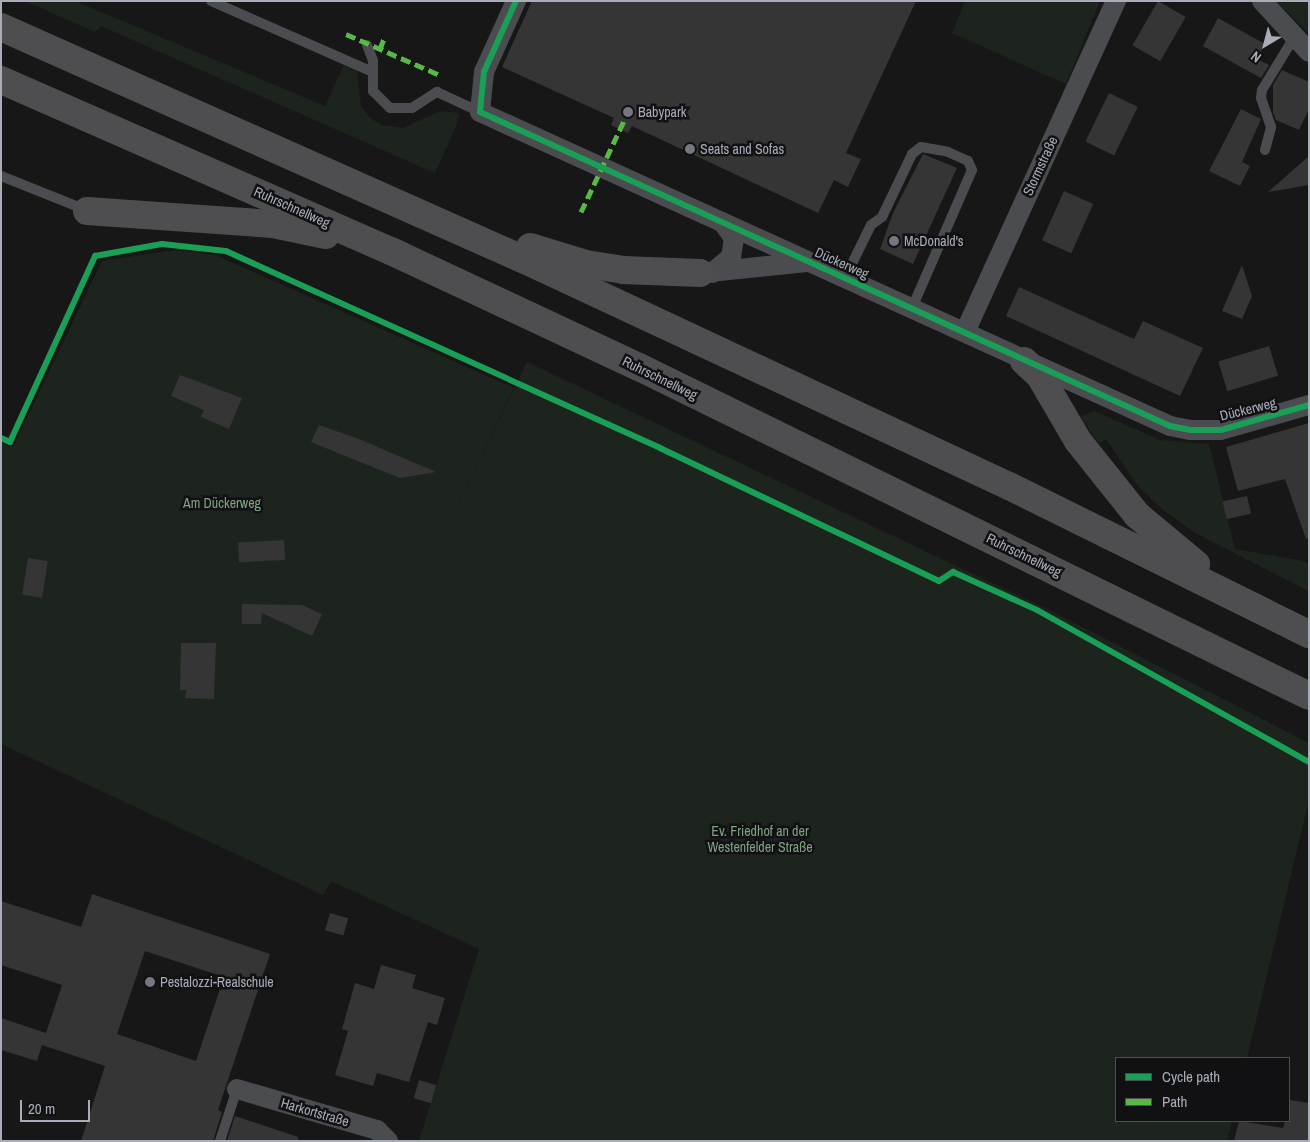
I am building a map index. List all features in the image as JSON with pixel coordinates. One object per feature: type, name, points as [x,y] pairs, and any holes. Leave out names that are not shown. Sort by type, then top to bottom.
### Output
[{"type":"highway","points":[[1,27],[442,222],[1009,486],[1309,634]]},
{"type":"highway","name":"Ruhrschnellweg","points":[[1,80],[391,250],[639,367],[1309,696]]},
{"type":"highway","points":[[87,211],[273,224],[391,250]]},
{"type":"highway","points":[[442,222],[586,264],[675,275],[706,273]]},
{"type":"highway","points":[[1024,360],[1040,376],[1078,441],[1136,514],[1169,544],[1258,608]]},
{"type":"street","points":[[480,112],[484,72],[516,1]]},
{"type":"street","name":"Stormstraße","points":[[965,332],[1116,1]]},
{"type":"street","points":[[1262,1],[1309,52]]},
{"type":"street","name":"Dückerweg","points":[[480,112],[1016,354],[1024,360],[1170,426],[1190,430],[1220,430],[1309,405]]},
{"type":"street","points":[[706,273],[731,257],[734,238],[723,223]]},
{"type":"street","name":"Dückerweg","points":[[706,273],[810,262]]},
{"type":"street","name":"Harkortstraße","points":[[237,1089],[377,1130],[388,1141]]},
{"type":"lane","points":[[210,1],[373,72]]},
{"type":"lane","points":[[1265,150],[1271,127],[1261,98],[1262,90],[1295,36]]},
{"type":"lane","points":[[367,45],[373,72],[373,91],[390,108],[412,108],[438,92],[480,112]]},
{"type":"lane","points":[[845,278],[871,225],[882,217],[912,154],[921,147],[948,152],[968,161],[972,170],[912,308]]},
{"type":"lane","points":[[1,176],[87,211]]},
{"type":"lane","points":[[220,1141],[237,1089]]},
{"type":"green space","points":[[25,1],[75,1],[325,106],[344,65],[357,72],[361,106],[369,117],[381,125],[403,128],[440,111],[459,113],[457,124],[435,173],[101,26],[95,32]]},
{"type":"green space","points":[[965,1],[1100,1],[1066,84],[952,33]]},
{"type":"green space","points":[[1276,1],[1309,1],[1309,34]]},
{"type":"green space","name":"Ev. Friedhof an der Westenfelder Straße","points":[[174,250],[215,255],[514,388],[399,628],[527,362],[1045,608],[1309,743],[1309,800],[1247,1057],[1115,1057],[1115,1122],[1232,1122],[1227,1141],[419,1141],[479,949],[331,881],[323,895],[1,744],[1,442],[13,447],[102,261]]},
{"type":"green space","points":[[1094,411],[1160,440],[1209,444],[1235,549],[1304,561],[1309,565],[1309,591],[1195,533],[1163,510],[1138,486],[1106,439],[1099,443],[1080,417]]},
{"type":"building","points":[[532,1],[916,1],[846,153],[861,159],[848,187],[834,180],[818,213],[632,126],[628,133],[611,125],[614,118],[502,67]]},
{"type":"building","points":[[1158,1],[1186,17],[1160,61],[1132,45]]},
{"type":"building","points":[[1218,18],[1265,44],[1257,59],[1269,65],[1261,78],[1203,46]]},
{"type":"building","points":[[1282,70],[1309,82],[1309,109],[1299,130],[1276,120],[1273,112],[1273,85]]},
{"type":"building","points":[[1109,93],[1138,107],[1114,156],[1085,142]]},
{"type":"building","points":[[1241,109],[1261,119],[1242,162],[1250,166],[1240,186],[1209,171]]},
{"type":"building","points":[[923,154],[957,168],[913,264],[880,249],[893,213]]},
{"type":"building","points":[[1309,156],[1309,185],[1268,192]]},
{"type":"building","points":[[1064,191],[1093,204],[1071,253],[1042,240]]},
{"type":"building","points":[[1242,265],[1252,296],[1242,319],[1222,311]]},
{"type":"building","points":[[1019,287],[1134,339],[1143,321],[1203,348],[1180,396],[1006,316]]},
{"type":"building","points":[[1269,346],[1278,376],[1227,391],[1218,361]]},
{"type":"building","points":[[180,375],[242,398],[229,429],[201,417],[204,410],[171,396]]},
{"type":"building","points":[[1309,423],[1309,538],[1306,539],[1285,479],[1238,491],[1226,447]]},
{"type":"building","points":[[319,425],[359,439],[436,472],[400,478],[355,460],[311,442]]},
{"type":"building","points":[[1247,496],[1251,514],[1227,519],[1223,502]]},
{"type":"building","points":[[284,540],[285,560],[239,562],[238,542]]},
{"type":"building","points":[[28,558],[48,561],[42,598],[22,595]]},
{"type":"building","points":[[242,604],[302,605],[322,614],[312,636],[262,613],[261,624],[242,624]]},
{"type":"building","points":[[181,643],[216,643],[214,699],[185,698],[186,690],[180,690]]},
{"type":"building","points":[[92,894],[270,954],[218,1110],[222,1112],[213,1141],[81,1141],[105,1066],[42,1045],[37,1061],[1,1050],[1,1018],[46,1033],[62,985],[1,965],[1,901],[81,927]],"holes":[[[145,951],[224,977],[196,1061],[117,1034]]]},
{"type":"building","points":[[330,913],[348,918],[343,936],[325,930]]},
{"type":"building","points":[[381,965],[416,975],[412,988],[445,998],[437,1025],[428,1022],[409,1082],[377,1073],[373,1086],[335,1075],[348,1031],[342,1029],[355,983],[374,989]]},
{"type":"building","points":[[419,1080],[436,1085],[431,1103],[414,1098]]},
{"type":"building","points":[[1290,1100],[1309,1103],[1309,1141],[1234,1141],[1239,1122],[1283,1128],[1285,1122],[1290,1122]]},
{"type":"building","points":[[235,1116],[298,1137],[298,1141],[227,1141]]},
{"type":"marked path","points":[[346,34],[440,75]]},
{"type":"marked path","points":[[380,49],[385,36]]},
{"type":"marked path","points":[[581,212],[628,112]]},
{"type":"cycle path","points":[[516,1],[484,72],[480,112],[1170,426],[1190,430],[1221,430],[1309,405]]},
{"type":"cycle path","points":[[1,438],[10,442],[95,256],[162,244],[226,251],[660,448],[939,581],[953,572],[1037,610],[1309,762]]},
{"type":"place","name":"Babypark","points":[[628,112]]},
{"type":"place","name":"Seats and Sofas","points":[[690,149]]},
{"type":"place","name":"McDonald's","points":[[894,241]]},
{"type":"place","name":"Pestalozzi-Realschule","points":[[150,982]]},
{"type":"park label","name":"Am Dückerweg","points":[[222,503]]}]
